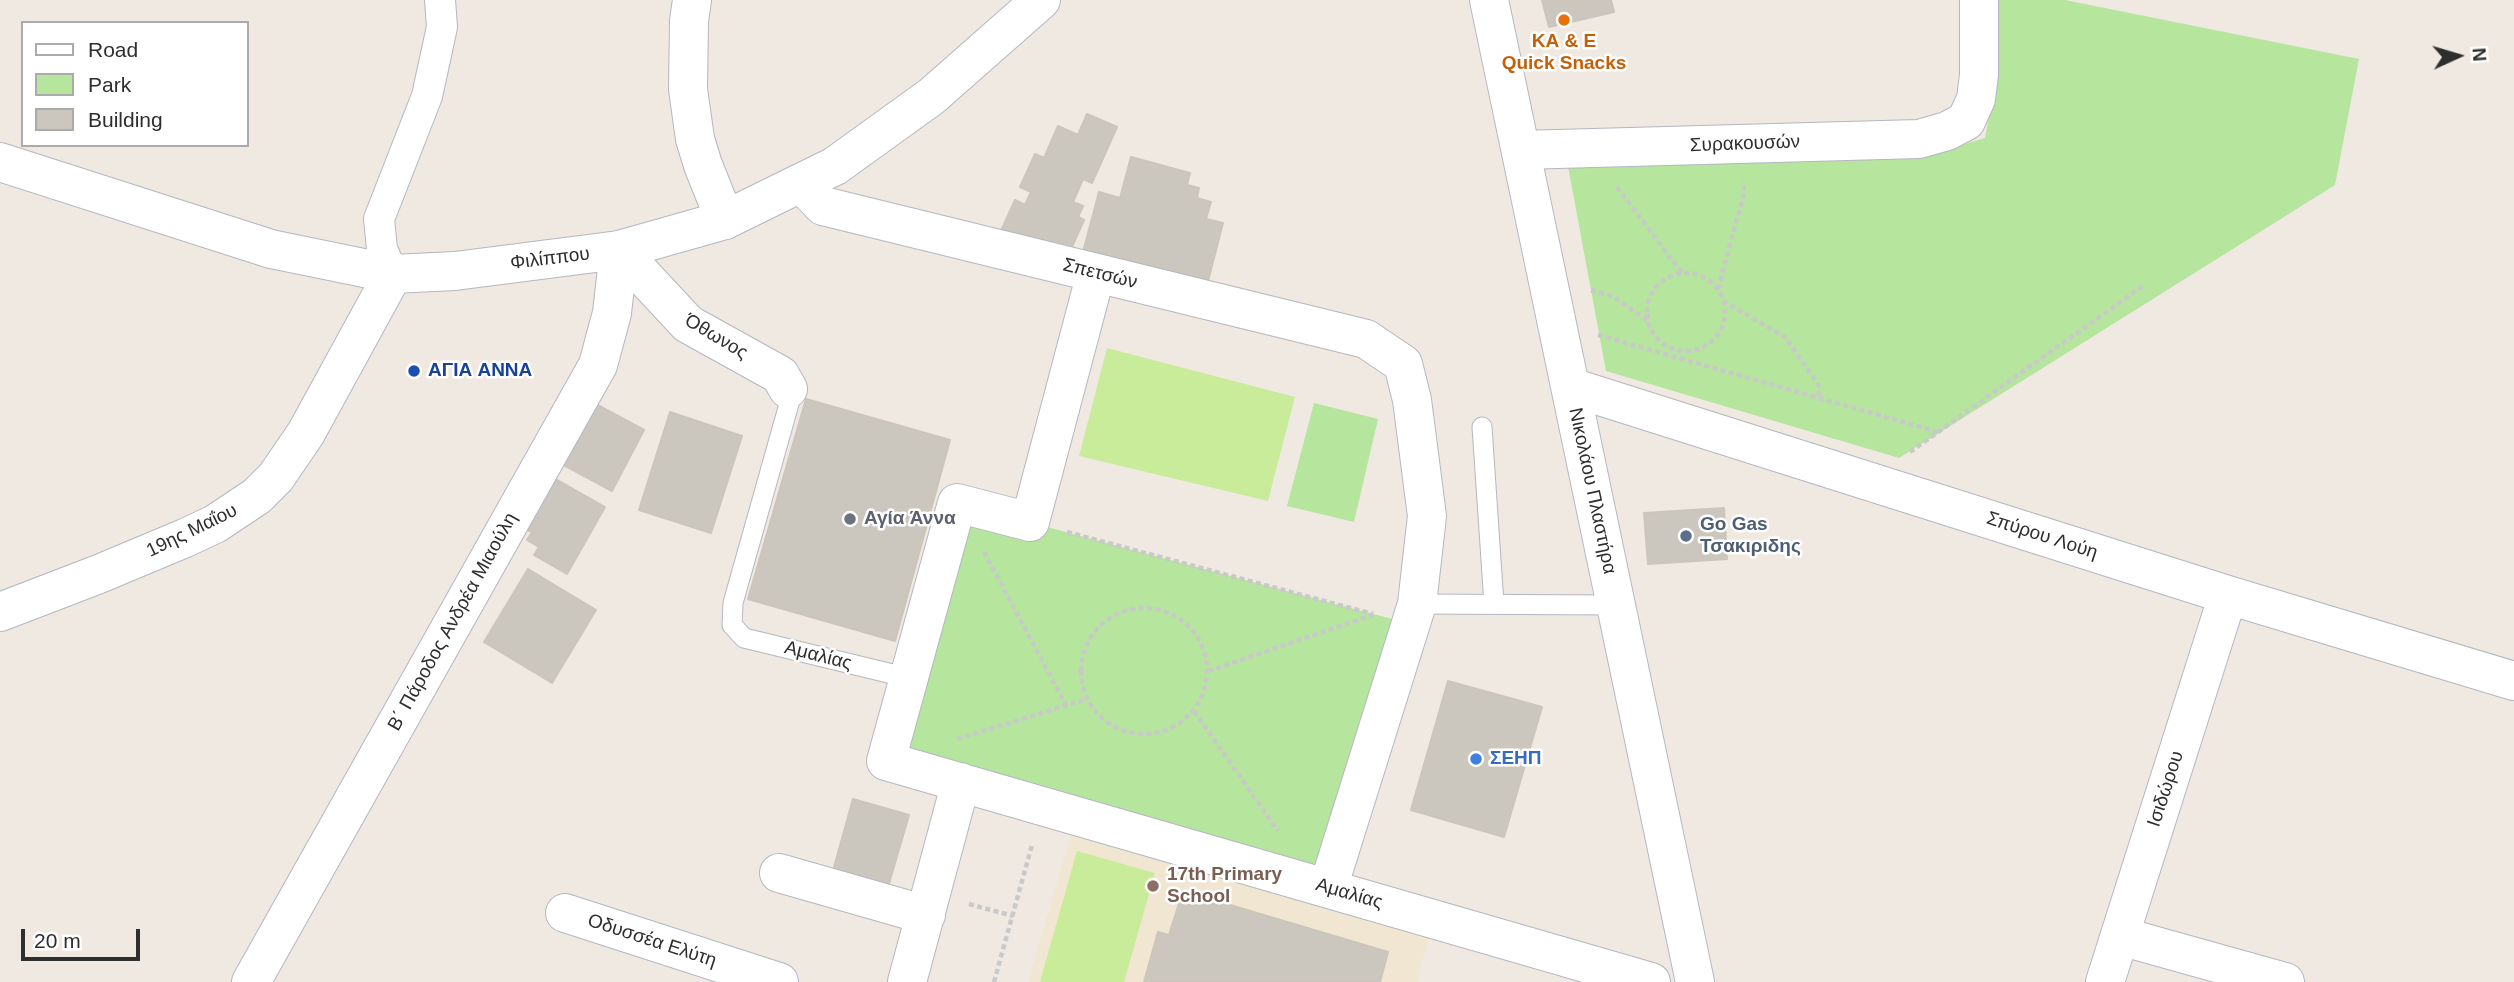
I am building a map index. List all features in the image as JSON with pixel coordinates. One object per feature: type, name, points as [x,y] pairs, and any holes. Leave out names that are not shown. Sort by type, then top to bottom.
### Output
[{"type":"street","points":[[393,274],[382,249],[379,219],[428,96],[442,27],[440,0]]},
{"type":"street","points":[[692,0],[688,89],[695,139],[725,220]]},
{"type":"street","name":"Φιλίππου","points":[[0,163],[271,249],[393,274],[455,271],[619,250],[725,220],[835,166],[932,96],[1041,0]]},
{"type":"street","name":"Νικολάου Πλαστήρα","points":[[1489,0],[1695,982]]},
{"type":"street","name":"Συρακουσών","points":[[1521,150],[1919,139],[1947,131],[1966,121],[1976,99],[1979,75],[1979,0]]},
{"type":"street","name":"Σπετσών","points":[[801,183],[823,206],[1366,339],[1403,364],[1412,400],[1427,516],[1417,604]]},
{"type":"street","name":"Όθωνος","points":[[619,250],[688,324],[780,374],[788,389]]},
{"type":"street","name":"Β΄ Πάροδος Ανδρέα Μιαούλη","points":[[251,982],[598,365],[612,313],[619,250]]},
{"type":"street","points":[[909,678],[957,503],[1030,522],[1096,273]]},
{"type":"street","name":"19ης Μαΐου","points":[[0,612],[185,538],[225,518],[257,496],[276,477],[306,433],[393,274]]},
{"type":"street","name":"Σπύρου Λούη","points":[[1570,387],[2228,595],[2514,681]]},
{"type":"street","name":"Ισιδώρου","points":[[2105,982],[2228,595]]},
{"type":"street","points":[[1321,886],[1417,604]]},
{"type":"street","name":"Αμαλίας","points":[[909,678],[886,761],[1651,982]]},
{"type":"street","points":[[907,982],[961,782]]},
{"type":"street","points":[[779,873],[926,915]]},
{"type":"street","name":"Οδυσσέα Ελύτη","points":[[565,913],[779,982]]},
{"type":"street","points":[[2120,936],[2286,982]]},
{"type":"lane","name":"Αμαλίας","points":[[788,389],[789,404],[733,603],[732,625],[744,638],[909,678]]},
{"type":"lane","points":[[1482,427],[1494,604]]},
{"type":"lane","points":[[1417,604],[1616,605]]},
{"type":"path","points":[[1718,289],[1743,197],[1744,171],[1732,144]]},
{"type":"path","points":[[1565,149],[1610,177],[1682,273]]},
{"type":"path","points":[[1682,273],[1696,274],[1708,280],[1718,289],[1723,300],[1723,325],[1717,335],[1697,349],[1672,348],[1661,342],[1648,321],[1647,308],[1651,295],[1669,276],[1682,273]]},
{"type":"path","points":[[1547,276],[1612,296],[1648,321]]},
{"type":"path","points":[[1868,481],[2143,286]]},
{"type":"path","points":[[1723,300],[1785,337],[1818,384],[1819,399]]},
{"type":"path","points":[[1557,323],[1938,432]]},
{"type":"path","points":[[1670,357],[1672,348]]},
{"type":"path","points":[[957,503],[1066,705]]},
{"type":"path","points":[[1030,522],[1374,614],[1208,671]]},
{"type":"path","points":[[1140,607],[1160,609],[1179,617],[1194,631],[1205,650],[1208,671],[1205,693],[1194,711],[1178,726],[1158,734],[1137,735],[1116,729],[1099,716],[1087,699],[1081,679],[1082,659],[1089,639],[1102,623],[1120,612],[1140,607]]},
{"type":"path","points":[[950,741],[1087,699]]},
{"type":"path","points":[[1194,711],[1321,886]]},
{"type":"path","points":[[994,982],[1043,806]]},
{"type":"shaded area","name":"17th Primary School","points":[[1071,835],[1429,937],[1417,982],[1028,982]]},
{"type":"green space","points":[[1997,0],[2065,0],[2359,59],[2335,185],[1899,458],[1606,371],[1567,161],[1931,154],[1985,138],[1994,87]]},
{"type":"green space","points":[[1107,348],[1295,397],[1268,501],[1079,456]]},
{"type":"green space","points":[[1314,403],[1378,419],[1354,522],[1287,506]]},
{"type":"green space","points":[[957,503],[1411,624],[1328,888],[886,761]]},
{"type":"green space","points":[[1077,851],[1155,873],[1124,982],[1040,982]]},
{"type":"building","name":"KA & E Quick Snacks","points":[[1542,0],[1611,0],[1614,12],[1549,27]]},
{"type":"building","points":[[1087,114],[1117,127],[1092,183],[1083,179],[1073,202],[1083,206],[1078,217],[1084,220],[1066,260],[1001,231],[1015,200],[1025,205],[1031,192],[1020,187],[1035,154],[1044,158],[1058,126],[1078,135]]},
{"type":"building","points":[[1131,157],[1190,173],[1187,185],[1199,188],[1197,198],[1211,202],[1206,219],[1223,223],[1206,289],[1082,256],[1099,192],[1120,198]]},
{"type":"building","name":"Αγία Άννα","points":[[806,399],[950,440],[895,641],[748,599]]},
{"type":"building","points":[[592,402],[644,430],[612,491],[560,463]]},
{"type":"building","points":[[670,412],[742,436],[711,533],[639,510]]},
{"type":"building","points":[[552,477],[605,507],[567,574],[534,555],[539,547],[527,540],[532,532],[523,528]]},
{"type":"building","name":"Go Gas Τσακιριδης","points":[[1724,508],[1727,559],[1648,564],[1644,513]]},
{"type":"building","points":[[528,569],[596,610],[552,683],[484,642]]},
{"type":"building","name":"ΣΕΗΠ","points":[[1448,681],[1542,707],[1504,837],[1411,810]]},
{"type":"building","points":[[853,799],[909,815],[886,894],[831,878]]},
{"type":"building","points":[[1183,891],[1388,952],[1380,982],[1144,982],[1158,932],[1169,935]]},
{"type":"place","name":"KA & E Quick Snacks","points":[[1564,20]]},
{"type":"place","name":"ΑΓΙΑ ΑΝΝΑ","points":[[414,371]]},
{"type":"place","name":"Αγία Άννα","points":[[850,519]]},
{"type":"place","name":"Go Gas Τσακιριδης","points":[[1686,536]]},
{"type":"place","name":"ΣΕΗΠ","points":[[1476,759]]},
{"type":"place","name":"17th Primary School","points":[[1153,886]]}]
